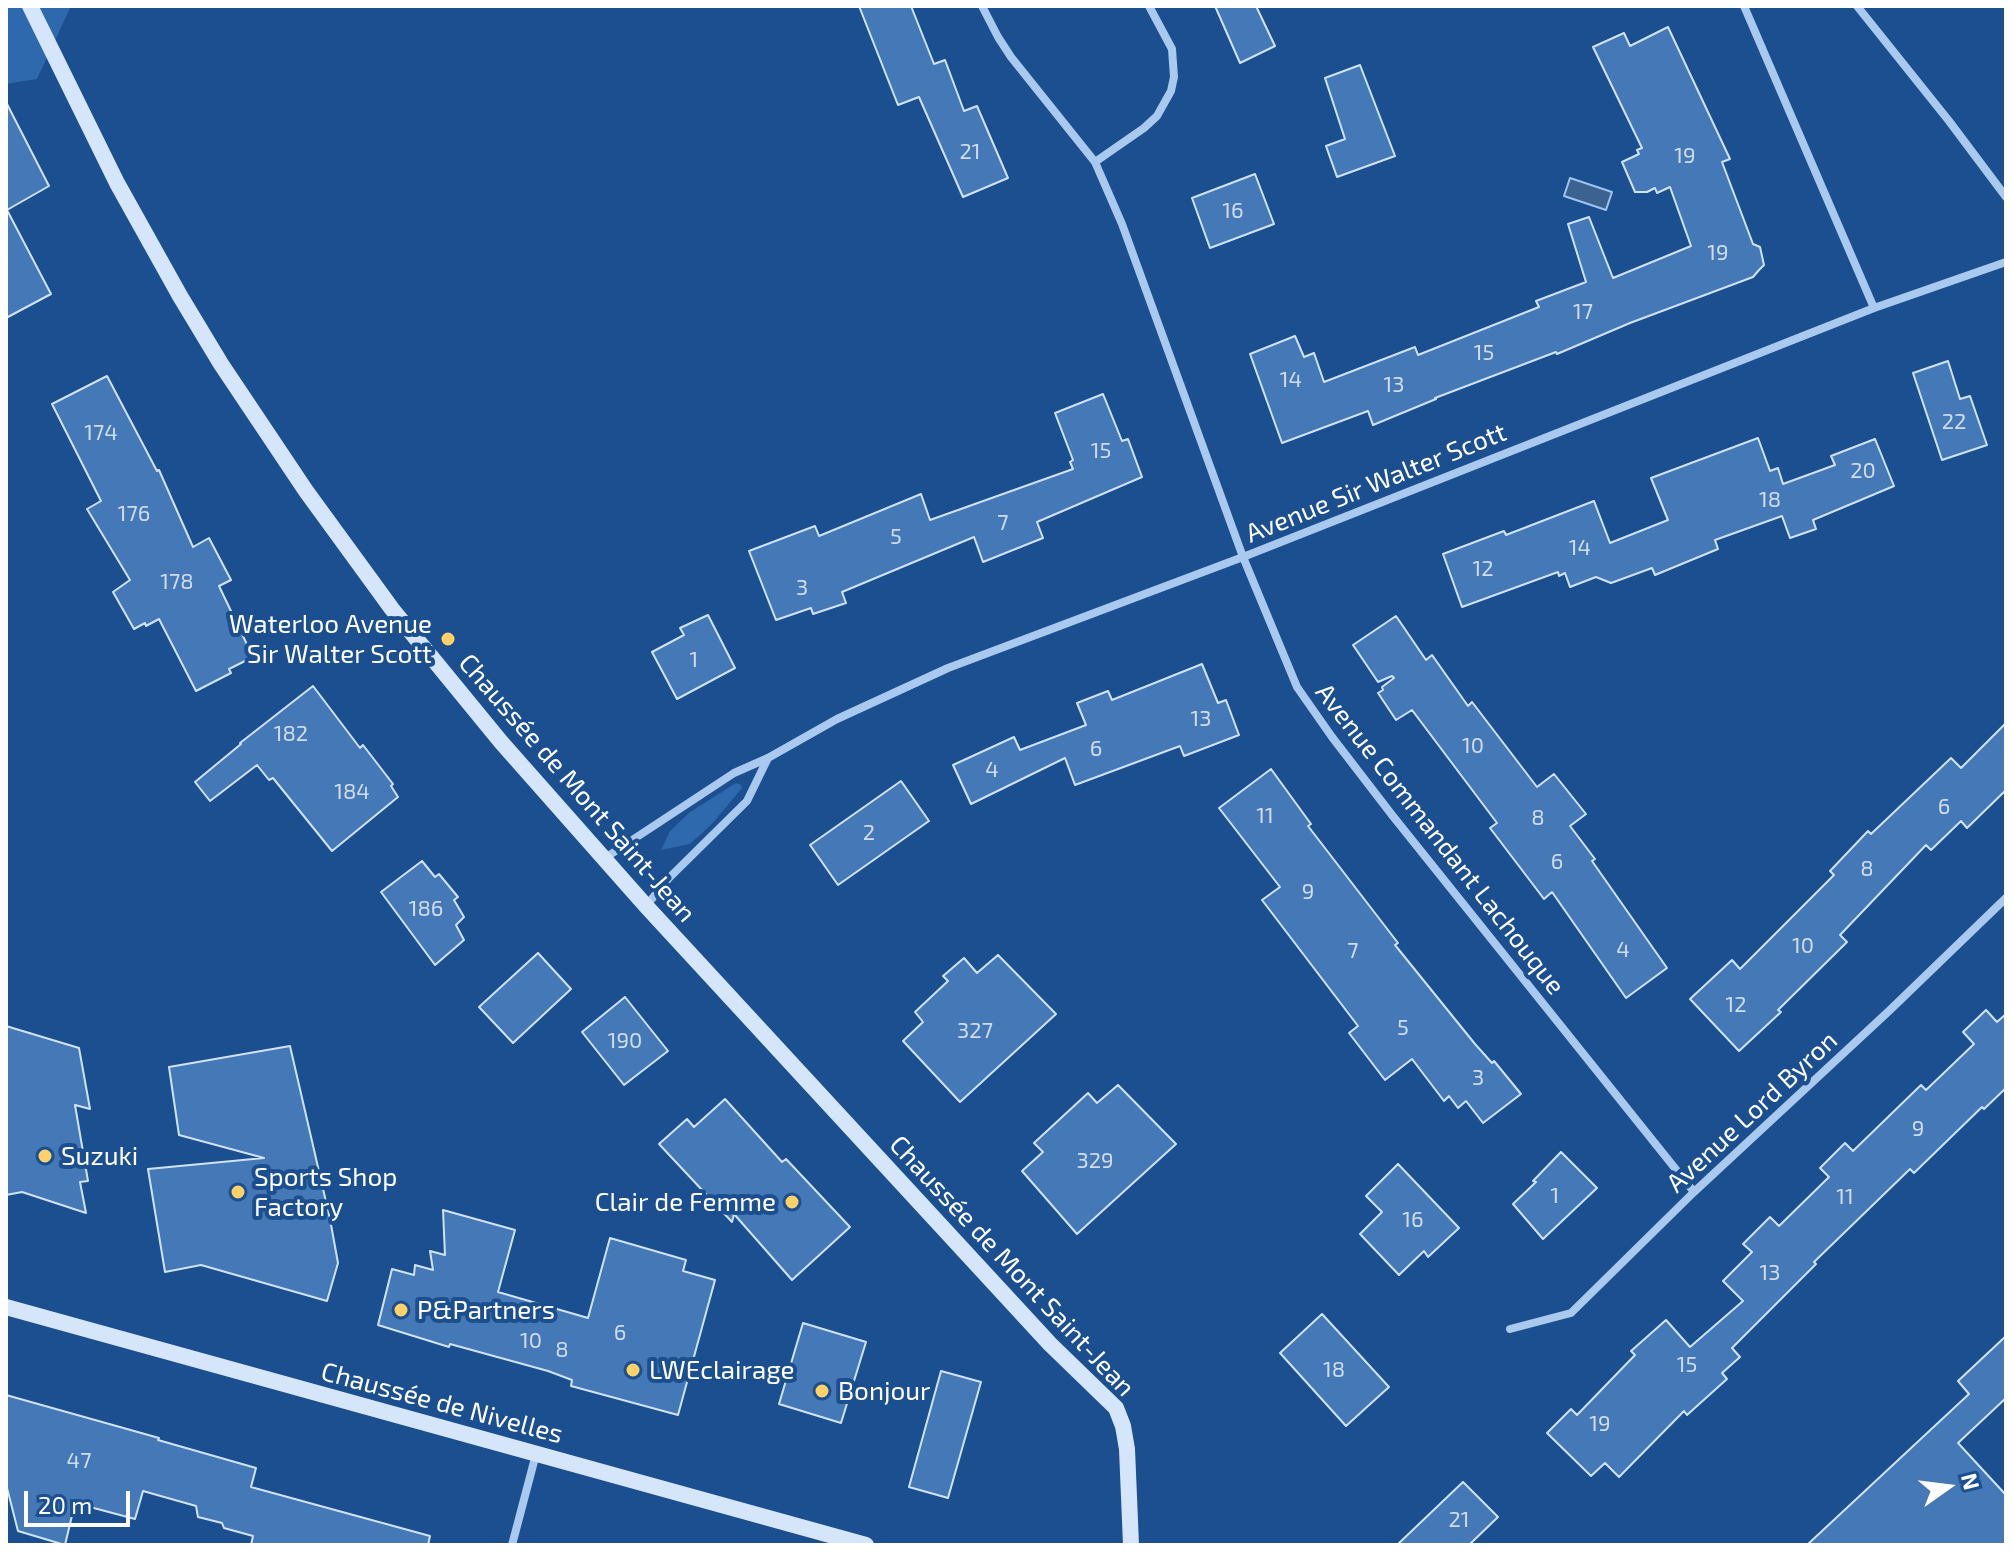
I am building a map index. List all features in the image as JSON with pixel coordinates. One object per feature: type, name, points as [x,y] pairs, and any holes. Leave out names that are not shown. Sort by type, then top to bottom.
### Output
[{"type":"street","name":"Chaussée de Mont Saint-Jean","points":[[30,6],[117,183],[221,364],[306,491],[402,621],[501,742],[646,906],[1050,1344],[1116,1408],[1127,1449],[1131,1545]]},
{"type":"street","name":"Avenue Commandant Lachouque","points":[[982,6],[1011,57],[1095,162],[1128,238],[1243,557],[1297,687],[1392,815],[1694,1192]]},
{"type":"street","points":[[1095,162],[1151,122],[1171,91],[1174,77],[1172,49],[1149,6]]},
{"type":"street","points":[[1744,6],[1874,308]]},
{"type":"street","points":[[1857,6],[2006,197]]},
{"type":"street","name":"Avenue Sir Walter Scott","points":[[604,859],[734,773],[768,758],[837,719],[948,668],[1243,557],[1874,308],[2006,262]]},
{"type":"street","points":[[646,906],[669,878],[747,801],[768,758]]},
{"type":"street","name":"Avenue Lord Byron","points":[[1510,1329],[1571,1313],[1694,1192],[2006,898]]},
{"type":"street","name":"Chaussée de Nivelles","points":[[6,1307],[866,1545]]},
{"type":"street","points":[[512,1545],[536,1453]]},
{"type":"shaded area","points":[[6,6],[71,6],[37,79],[6,84]]},
{"type":"shaded area","points":[[1570,178],[1612,192],[1606,210],[1564,196]]},
{"type":"shaded area","points":[[736,783],[742,788],[712,824],[690,844],[661,850],[670,831],[690,812]]},
{"type":"building","points":[[859,6],[911,6],[934,64],[945,60],[964,111],[977,106],[1008,178],[963,197],[919,97],[898,105]]},
{"type":"building","points":[[1215,6],[1256,6],[1275,46],[1240,63]]},
{"type":"building","points":[[1668,27],[1730,159],[1722,162],[1753,244],[1760,247],[1764,265],[1753,277],[1435,398],[1373,425],[1368,411],[1282,443],[1250,354],[1295,336],[1304,357],[1314,353],[1324,382],[1415,347],[1418,355],[1539,307],[1536,301],[1586,282],[1568,224],[1589,217],[1613,278],[1691,246],[1670,187],[1657,193],[1655,188],[1635,192],[1622,162],[1639,154],[1637,150],[1642,148],[1593,47],[1624,33],[1630,46]]},
{"type":"building","points":[[1360,65],[1395,156],[1337,177],[1326,146],[1345,139],[1325,78]]},
{"type":"building","points":[[6,102],[49,186],[7,210],[51,294],[6,318]]},
{"type":"building","points":[[1255,174],[1274,224],[1210,248],[1192,198]]},
{"type":"building","points":[[1948,361],[1960,399],[1970,396],[1987,445],[1942,460],[1913,373]]},
{"type":"building","points":[[107,376],[159,470],[193,547],[209,538],[231,580],[219,586],[253,657],[229,669],[231,673],[196,691],[159,619],[134,629],[113,592],[130,580],[87,509],[101,501],[52,404]]},
{"type":"building","points":[[1103,394],[1122,441],[1128,439],[1142,477],[1037,522],[1043,538],[983,562],[974,537],[842,592],[846,603],[813,614],[811,608],[776,620],[749,551],[815,526],[819,536],[921,494],[930,520],[1073,469],[1070,462],[1073,460],[1055,413]]},
{"type":"building","points":[[1758,438],[1770,471],[1778,468],[1783,484],[1835,465],[1831,456],[1875,439],[1894,486],[1813,520],[1816,529],[1790,538],[1782,516],[1715,540],[1718,549],[1655,575],[1652,568],[1611,583],[1596,577],[1570,587],[1565,573],[1559,576],[1558,572],[1462,607],[1443,554],[1504,531],[1506,535],[1594,501],[1610,543],[1668,520],[1651,478]]},
{"type":"building","points":[[708,615],[735,668],[677,699],[652,652],[684,635],[680,628]]},
{"type":"building","points":[[1396,616],[1426,660],[1432,655],[1468,706],[1472,702],[1537,787],[1554,774],[1586,814],[1570,826],[1667,968],[1626,998],[1552,892],[1544,899],[1490,828],[1497,823],[1412,710],[1396,720],[1378,693],[1394,678],[1392,676],[1378,682],[1353,645]]},
{"type":"building","points":[[1202,664],[1218,703],[1226,700],[1239,735],[1184,756],[1180,746],[1075,785],[1065,758],[971,804],[953,765],[1014,737],[1020,750],[1086,725],[1077,703],[1108,691],[1112,700]]},
{"type":"building","points":[[313,686],[360,748],[363,745],[393,784],[391,786],[398,797],[332,851],[273,778],[269,780],[257,765],[210,801],[195,782]]},
{"type":"building","points":[[2006,723],[2006,790],[1967,828],[1961,821],[1931,850],[1926,845],[1840,935],[1847,942],[1739,1051],[1690,999],[1732,960],[1740,969],[1834,875],[1830,871],[1868,831],[1871,834],[1951,758],[1961,768]]},
{"type":"building","points":[[1271,769],[1311,824],[1308,826],[1398,943],[1395,945],[1475,1044],[1492,1063],[1494,1061],[1521,1094],[1483,1123],[1466,1101],[1458,1108],[1449,1096],[1444,1101],[1412,1059],[1385,1080],[1349,1033],[1358,1026],[1262,900],[1280,887],[1219,808]]},
{"type":"building","points":[[901,781],[929,821],[838,885],[810,845]]},
{"type":"building","points":[[422,861],[435,877],[439,874],[458,897],[454,900],[464,917],[456,925],[464,940],[435,965],[381,892]]},
{"type":"building","points":[[538,953],[571,989],[513,1043],[479,1007]]},
{"type":"building","points":[[998,955],[1056,1014],[960,1102],[903,1041],[923,1022],[915,1012],[948,981],[943,976],[964,958],[977,973]]},
{"type":"building","points":[[625,997],[668,1051],[624,1085],[582,1032]]},
{"type":"building","points":[[1986,1010],[1997,1022],[2006,1014],[2006,1088],[1914,1173],[1910,1169],[1814,1262],[1816,1264],[1732,1348],[1740,1357],[1722,1373],[1727,1379],[1687,1415],[1684,1411],[1619,1477],[1605,1463],[1591,1476],[1547,1433],[1571,1409],[1577,1415],[1635,1355],[1631,1351],[1666,1320],[1690,1347],[1743,1301],[1723,1281],[1752,1252],[1743,1244],[1770,1217],[1779,1226],[1829,1177],[1820,1168],[1845,1143],[1853,1151],[1921,1085],[1926,1090],[1974,1044],[1963,1032]]},
{"type":"building","points":[[6,1026],[79,1048],[90,1109],[75,1105],[88,1181],[80,1182],[86,1213],[22,1192],[6,1195]]},
{"type":"building","name":"Sports Shop Factory","points":[[290,1046],[338,1263],[327,1301],[201,1265],[165,1272],[148,1169],[264,1158],[179,1135],[169,1067]]},
{"type":"building","points":[[1118,1085],[1176,1144],[1077,1234],[1022,1171],[1043,1152],[1034,1143],[1088,1093],[1097,1103]]},
{"type":"building","points":[[725,1099],[782,1162],[786,1159],[850,1227],[792,1280],[734,1214],[732,1222],[659,1144],[687,1119],[694,1127]]},
{"type":"building","points":[[1561,1152],[1597,1188],[1543,1239],[1513,1204]]},
{"type":"building","points":[[1398,1164],[1459,1228],[1428,1257],[1424,1251],[1399,1275],[1360,1234],[1382,1212],[1366,1196]]},
{"type":"building","points":[[443,1210],[515,1230],[498,1292],[588,1318],[610,1238],[686,1260],[683,1271],[715,1280],[678,1415],[571,1386],[572,1380],[548,1371],[450,1344],[449,1347],[378,1325],[392,1269],[414,1275],[415,1265],[433,1270],[430,1251],[445,1255]]},
{"type":"building","points":[[1322,1314],[1389,1387],[1346,1426],[1280,1353]]},
{"type":"building","points":[[803,1323],[866,1342],[841,1423],[779,1404]]},
{"type":"building","points":[[2006,1336],[2006,1398],[1958,1443],[2006,1495],[2006,1545],[1807,1545],[1969,1394],[1958,1381]]},
{"type":"building","points":[[941,1371],[981,1382],[948,1498],[909,1487]]},
{"type":"building","points":[[6,1395],[256,1468],[251,1487],[430,1536],[428,1545],[251,1545],[253,1536],[198,1517],[196,1506],[143,1491],[135,1519],[75,1503],[65,1545],[18,1531],[6,1484]]},
{"type":"building","points":[[1463,1482],[1498,1517],[1469,1545],[1397,1545]]},
{"type":"place","name":"Waterloo Avenue Sir Walter Scott","points":[[448,639]]},
{"type":"place","name":"Suzuki","points":[[45,1156]]},
{"type":"place","name":"Sports Shop Factory","points":[[238,1192]]},
{"type":"place","name":"Clair de Femme","points":[[792,1202]]},
{"type":"place","name":"P&Partners","points":[[401,1310]]},
{"type":"place","name":"LWEclairage","points":[[633,1370]]},
{"type":"place","name":"Bonjour","points":[[822,1391]]}]
